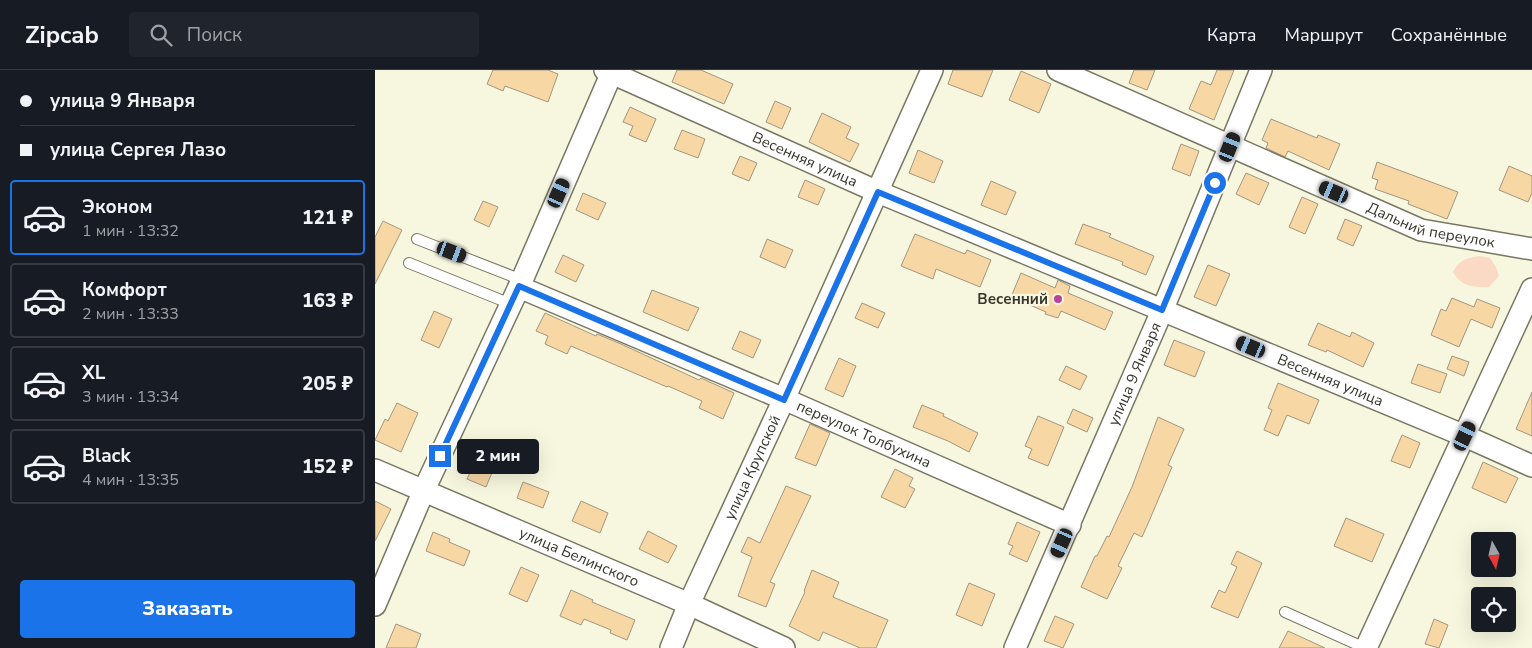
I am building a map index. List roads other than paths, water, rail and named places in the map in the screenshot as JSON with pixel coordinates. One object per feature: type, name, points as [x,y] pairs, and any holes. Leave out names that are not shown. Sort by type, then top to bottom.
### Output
[{"type":"street","name":"улица Крупской","points":[[671,648],[689,604],[784,400],[932,70]]},
{"type":"street","name":"Дальний переулок","points":[[1058,70],[1421,230],[1532,249]]},
{"type":"street","name":"улица 9 Января","points":[[1015,648],[1162,310],[1261,70]]},
{"type":"street","name":"Весенняя улица","points":[[610,71],[878,192],[1465,436],[1532,466]]},
{"type":"street","points":[[375,605],[424,490],[517,290],[610,71]]},
{"type":"street","points":[[1366,648],[1532,289]]},
{"type":"street","name":"переулок Толбухина","points":[[517,290],[784,400],[1069,525]]},
{"type":"street","name":"улица Белинского","points":[[375,470],[689,604],[784,648]]},
{"type":"lane","points":[[417,239],[517,290]]},
{"type":"lane","points":[[409,263],[517,290]]},
{"type":"lane","points":[[1285,612],[1366,648]]},
{"type":"place","name":"Весенний","points":[[1058,299]]}]
